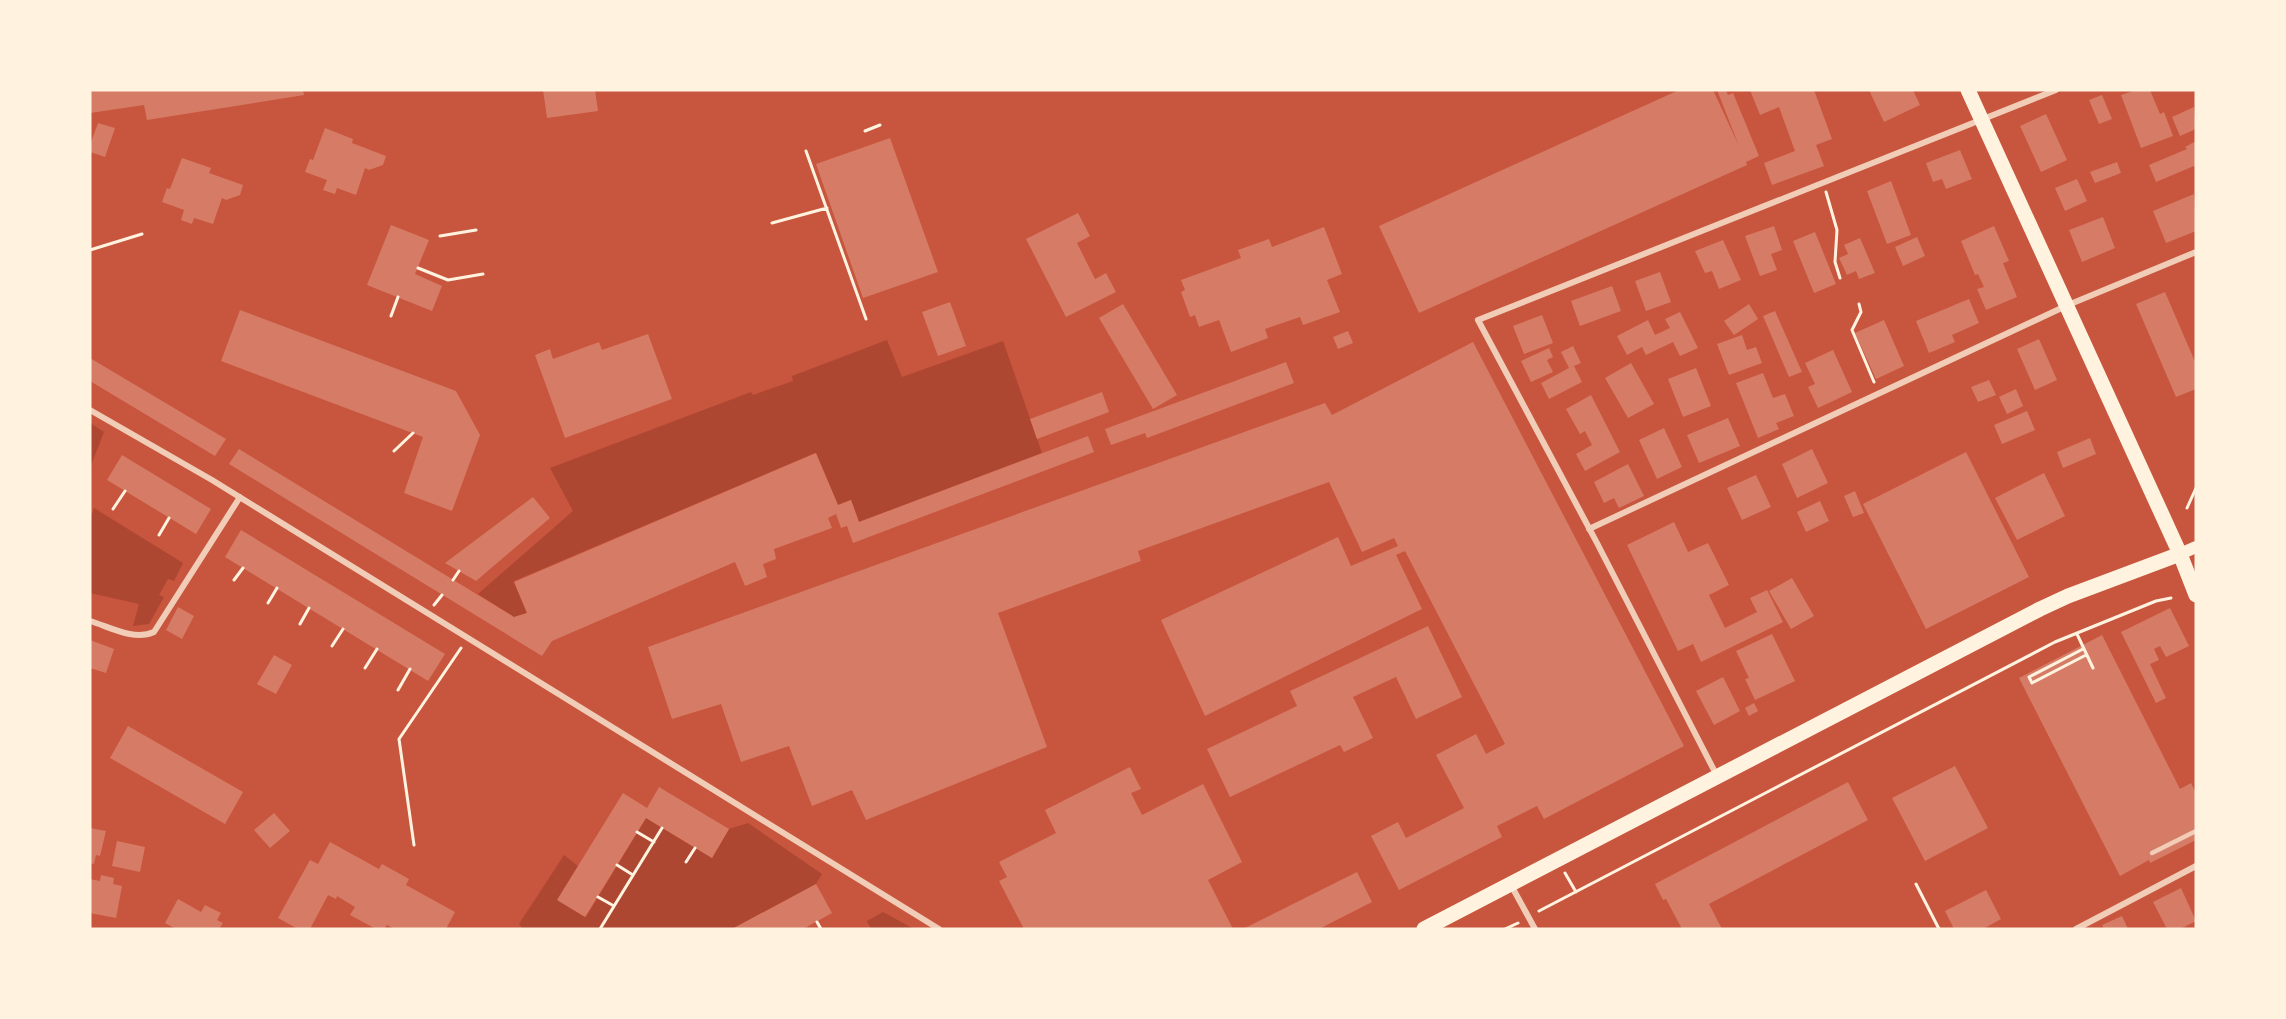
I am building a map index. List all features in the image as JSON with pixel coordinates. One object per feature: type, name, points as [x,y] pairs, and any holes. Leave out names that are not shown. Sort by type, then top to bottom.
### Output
[{"type":"main road","points":[[1968,90],[2068,305],[2180,554],[2196,595]]},
{"type":"main road","points":[[1424,929],[2040,609],[2196,547]]},
{"type":"street","points":[[1717,776],[1478,320],[2056,90]]},
{"type":"street","points":[[1589,529],[2068,305],[2196,252]]},
{"type":"street","points":[[90,410],[240,497],[939,929]]},
{"type":"street","points":[[90,621],[136,635],[154,632],[240,497]]},
{"type":"street","points":[[2076,929],[2196,866]]},
{"type":"street","points":[[1510,884],[1535,929]]},
{"type":"lane","points":[[2152,853],[2196,831]]},
{"type":"path","points":[[865,130],[880,125]]},
{"type":"path","points":[[806,151],[814,164],[826,208],[866,319]]},
{"type":"path","points":[[1823,183],[1837,230],[1835,262],[1840,278]]},
{"type":"path","points":[[772,223],[826,208]]},
{"type":"path","points":[[440,236],[476,230]]},
{"type":"path","points":[[90,250],[142,234]]},
{"type":"path","points":[[418,268],[448,280],[483,274]]},
{"type":"path","points":[[391,316],[398,297]]},
{"type":"path","points":[[1859,304],[1861,312],[1852,330],[1879,393]]},
{"type":"path","points":[[394,451],[413,433]]},
{"type":"path","points":[[2187,508],[2196,488]]},
{"type":"path","points":[[113,509],[124,491]]},
{"type":"path","points":[[159,535],[169,518]]},
{"type":"path","points":[[234,580],[243,568]]},
{"type":"path","points":[[453,580],[459,571]]},
{"type":"path","points":[[268,603],[277,588]]},
{"type":"path","points":[[1528,917],[2055,642],[2156,601],[2171,598]]},
{"type":"path","points":[[300,624],[309,608]]},
{"type":"path","points":[[332,646],[343,629]]},
{"type":"path","points":[[2076,634],[2093,668]]},
{"type":"path","points":[[414,845],[399,739],[467,638]]},
{"type":"path","points":[[365,668],[377,649]]},
{"type":"path","points":[[2083,649],[2029,677],[2032,683],[2086,656]]},
{"type":"path","points":[[398,690],[410,669]]},
{"type":"path","points":[[600,929],[662,828]]},
{"type":"path","points":[[637,832],[654,842]]},
{"type":"path","points":[[686,862],[695,848]]},
{"type":"path","points":[[1557,859],[1576,892]]},
{"type":"path","points":[[617,865],[633,875]]},
{"type":"path","points":[[1916,884],[1939,929]]},
{"type":"path","points":[[598,897],[614,906]]},
{"type":"path","points":[[817,921],[821,929]]},
{"type":"shaded area","points":[[887,340],[902,377],[1003,341],[1042,453],[859,522],[851,500],[838,505],[815,453],[514,581],[527,613],[514,617],[478,594],[573,511],[550,468],[751,392],[753,395],[793,381],[792,376]]},
{"type":"shaded area","points":[[90,423],[104,432],[90,468]]},
{"type":"shaded area","points":[[94,508],[183,563],[174,581],[168,579],[159,595],[164,597],[149,624],[133,626],[139,604],[90,593],[90,519]]},
{"type":"shaded area","points":[[646,818],[712,858],[729,829],[748,823],[822,874],[816,884],[732,929],[523,929],[519,924],[564,855],[578,866],[586,917]]},
{"type":"shaded area","points":[[883,912],[914,929],[871,929],[867,921]]},
{"type":"building","points":[[90,90],[303,90],[304,95],[147,120],[144,105],[90,113]]},
{"type":"building","points":[[543,90],[595,90],[598,111],[547,118]]},
{"type":"building","points":[[1679,90],[1713,90],[1739,146],[1717,90],[1726,90],[1728,95],[1733,93],[1759,156],[1746,162],[1747,165],[1419,313],[1379,226]]},
{"type":"building","points":[[1750,90],[1814,90],[1832,139],[1816,145],[1824,166],[1772,185],[1764,163],[1795,151],[1779,107],[1760,115]]},
{"type":"building","points":[[1869,90],[1913,90],[1920,105],[1884,122]]},
{"type":"building","points":[[2136,90],[2150,90],[2160,114],[2164,112],[2173,136],[2141,148],[2121,95]]},
{"type":"building","points":[[2102,95],[2112,119],[2099,124],[2089,100]]},
{"type":"building","points":[[2194,107],[2196,129],[2180,136],[2172,117]]},
{"type":"building","points":[[2046,114],[2067,160],[2041,172],[2020,126]]},
{"type":"building","points":[[98,123],[115,128],[105,157],[90,152],[90,145]]},
{"type":"building","points":[[325,128],[353,139],[352,143],[386,156],[383,165],[369,170],[365,168],[356,195],[337,188],[335,194],[323,190],[327,180],[305,172],[310,159],[313,160]]},
{"type":"building","points":[[890,138],[938,272],[863,298],[816,164]]},
{"type":"building","points":[[2196,141],[2196,170],[2194,166],[2156,182],[2149,165],[2187,149],[2185,147]]},
{"type":"building","points":[[1960,150],[1972,179],[1946,189],[1942,179],[1933,182],[1926,163]]},
{"type":"building","points":[[182,158],[211,168],[209,173],[243,185],[240,195],[226,200],[222,198],[213,224],[194,218],[192,224],[181,220],[184,210],[162,202],[167,188],[170,189]]},
{"type":"building","points":[[2117,162],[2121,173],[2095,183],[2090,172]]},
{"type":"building","points":[[2077,179],[2087,201],[2065,211],[2055,188]]},
{"type":"building","points":[[1891,181],[1911,235],[1887,244],[1867,191]]},
{"type":"building","points":[[2194,194],[2196,231],[2166,243],[2153,211]]},
{"type":"building","points":[[1078,213],[1090,236],[1077,243],[1095,279],[1106,273],[1116,292],[1066,317],[1026,239]]},
{"type":"building","points":[[2103,217],[2115,248],[2082,262],[2069,230]]},
{"type":"building","points":[[391,225],[429,240],[415,274],[442,286],[432,311],[367,285]]},
{"type":"building","points":[[1774,226],[1782,250],[1771,254],[1777,270],[1760,276],[1745,236]]},
{"type":"building","points":[[1994,226],[2009,261],[2003,263],[2017,297],[1986,310],[1977,289],[1984,287],[1978,274],[1975,275],[1961,241]]},
{"type":"building","points":[[1324,227],[1342,274],[1327,280],[1340,312],[1303,325],[1300,317],[1265,329],[1268,338],[1231,352],[1219,320],[1199,327],[1195,315],[1190,317],[1181,292],[1185,290],[1181,280],[1241,258],[1238,250],[1269,239],[1272,247]]},
{"type":"building","points":[[1815,232],[1836,284],[1814,293],[1793,241]]},
{"type":"building","points":[[1917,237],[1925,256],[1903,266],[1895,247]]},
{"type":"building","points":[[1860,238],[1875,273],[1859,279],[1856,271],[1847,275],[1839,258],[1848,254],[1844,245]]},
{"type":"building","points":[[1723,240],[1741,280],[1719,289],[1712,271],[1705,273],[1695,251]]},
{"type":"building","points":[[1660,272],[1671,302],[1646,311],[1635,281]]},
{"type":"building","points":[[1612,286],[1621,311],[1580,326],[1571,301]]},
{"type":"building","points":[[2165,292],[2196,364],[2196,389],[2176,397],[2136,304]]},
{"type":"building","points":[[1969,299],[1979,323],[1952,335],[1955,342],[1929,353],[1916,321]]},
{"type":"building","points":[[950,302],[966,346],[938,356],[922,312]]},
{"type":"building","points":[[1123,304],[1177,395],[1153,409],[1099,318]]},
{"type":"building","points":[[1749,304],[1758,319],[1734,335],[1724,321]]},
{"type":"building","points":[[240,310],[456,391],[480,435],[452,511],[404,493],[423,437],[221,361]]},
{"type":"building","points":[[1775,311],[1802,372],[1789,377],[1763,316]]},
{"type":"building","points":[[1680,312],[1698,348],[1680,356],[1673,342],[1646,355],[1642,347],[1627,355],[1617,336],[1648,320],[1655,335],[1670,328],[1665,319]]},
{"type":"building","points":[[1542,315],[1553,343],[1524,354],[1513,326]]},
{"type":"building","points":[[1884,320],[1904,366],[1876,379],[1855,333]]},
{"type":"building","points":[[1348,331],[1353,343],[1338,349],[1333,337]]},
{"type":"building","points":[[648,334],[672,399],[565,438],[535,355],[550,349],[553,359],[599,342],[602,350]]},
{"type":"building","points":[[1742,335],[1747,350],[1756,347],[1762,363],[1729,375],[1717,344]]},
{"type":"building","points":[[2039,339],[2057,380],[2035,390],[2017,349]]},
{"type":"building","points":[[1473,342],[1684,746],[1544,819],[1537,806],[1497,826],[1502,837],[1399,890],[1371,836],[1398,822],[1406,838],[1464,808],[1436,755],[1476,734],[1486,754],[1505,744],[1405,551],[1396,555],[1422,609],[1205,716],[1161,620],[1338,537],[1351,566],[1398,546],[1394,538],[1362,552],[1329,482],[1138,551],[1141,561],[998,613],[1047,747],[866,820],[852,790],[812,806],[789,746],[741,762],[721,704],[672,719],[648,647],[1325,403],[1332,415]]},
{"type":"building","points":[[1573,346],[1581,363],[1574,366],[1582,382],[1549,399],[1541,383],[1569,368],[1561,352]]},
{"type":"building","points":[[1549,348],[1553,357],[1547,360],[1553,372],[1531,382],[1521,361]]},
{"type":"building","points":[[1833,350],[1852,392],[1818,408],[1808,387],[1815,384],[1805,363]]},
{"type":"building","points":[[90,358],[226,439],[215,456],[90,381]]},
{"type":"building","points":[[1286,362],[1294,383],[1147,438],[1145,433],[1111,445],[1105,429]]},
{"type":"building","points":[[1631,363],[1654,404],[1628,418],[1605,378]]},
{"type":"building","points":[[1696,368],[1711,406],[1683,417],[1668,379]]},
{"type":"building","points":[[1763,373],[1773,398],[1785,394],[1794,416],[1776,423],[1779,429],[1758,438],[1736,383]]},
{"type":"building","points":[[1989,380],[1996,395],[1978,402],[1971,387]]},
{"type":"building","points":[[2016,389],[2023,406],[2007,414],[1999,397]]},
{"type":"building","points":[[1102,392],[1109,412],[1037,439],[1030,419]]},
{"type":"building","points":[[1591,395],[1620,452],[1585,471],[1576,454],[1592,445],[1585,431],[1580,434],[1566,409]]},
{"type":"building","points":[[2027,411],[2035,430],[2002,444],[1994,425]]},
{"type":"building","points":[[1728,418],[1740,446],[1699,463],[1687,435]]},
{"type":"building","points":[[1664,428],[1682,467],[1657,479],[1639,440]]},
{"type":"building","points":[[1088,436],[1094,452],[853,543],[847,526],[841,528],[836,514],[828,518],[832,528],[774,549],[776,559],[763,564],[767,577],[745,586],[735,562],[552,641],[542,656],[229,464],[239,449],[514,617],[527,613],[514,582],[816,453],[838,505],[851,500],[859,522]]},
{"type":"building","points":[[2090,438],[2096,454],[2063,468],[2057,452]]},
{"type":"building","points":[[1812,449],[1828,483],[1797,498],[1782,464]]},
{"type":"building","points":[[1966,452],[2029,577],[1926,629],[1863,504]]},
{"type":"building","points":[[122,455],[211,509],[196,534],[107,480]]},
{"type":"building","points":[[1628,464],[1644,496],[1619,508],[1614,498],[1604,503],[1594,482]]},
{"type":"building","points":[[2044,473],[2065,516],[2017,540],[1995,498]]},
{"type":"building","points":[[1756,475],[1771,507],[1742,520],[1727,488]]},
{"type":"building","points":[[1855,491],[1864,513],[1853,517],[1844,496]]},
{"type":"building","points":[[533,497],[550,518],[476,581],[445,563]]},
{"type":"building","points":[[1820,501],[1829,521],[1806,532],[1797,512]]},
{"type":"building","points":[[1674,522],[1688,552],[1708,543],[1729,585],[1709,595],[1725,628],[1757,612],[1750,598],[1767,590],[1783,622],[1701,662],[1693,644],[1678,651],[1627,545]]},
{"type":"building","points":[[241,530],[445,654],[428,681],[225,557]]},
{"type":"building","points":[[1792,578],[1814,616],[1791,629],[1769,591]]},
{"type":"building","points":[[178,607],[194,616],[182,639],[166,630]]},
{"type":"building","points":[[2170,608],[2189,646],[2166,657],[2160,646],[2154,649],[2159,660],[2150,664],[2166,698],[2156,703],[2121,632]]},
{"type":"building","points":[[1428,626],[1462,697],[1416,719],[1396,677],[1353,697],[1373,738],[1344,752],[1340,745],[1230,797],[1207,749],[1297,706],[1290,691]]},
{"type":"building","points":[[1772,634],[1795,681],[1755,700],[1745,679],[1749,678],[1736,651]]},
{"type":"building","points":[[2102,635],[2180,789],[2191,783],[2196,793],[2196,840],[2150,863],[2149,860],[2120,876],[2019,678]]},
{"type":"building","points":[[90,640],[114,649],[106,673],[90,668]]},
{"type":"building","points":[[274,655],[292,665],[276,694],[257,684]]},
{"type":"building","points":[[1723,677],[1740,711],[1714,725],[1696,691]]},
{"type":"building","points":[[1754,703],[1758,711],[1749,716],[1745,708]]},
{"type":"building","points":[[128,726],[243,792],[225,824],[110,758]]},
{"type":"building","points":[[1955,766],[1988,828],[1925,861],[1892,798]]},
{"type":"building","points":[[1130,767],[1141,789],[1131,793],[1142,815],[1203,784],[1242,862],[1208,880],[1233,929],[1024,929],[999,881],[1007,877],[999,862],[1056,833],[1045,810]]},
{"type":"building","points":[[1848,782],[1868,820],[1709,904],[1722,929],[1682,929],[1655,884]]},
{"type":"building","points":[[659,787],[729,829],[712,858],[646,818],[585,917],[557,900],[623,793],[647,808]]},
{"type":"building","points":[[274,813],[290,831],[270,848],[254,830]]},
{"type":"building","points":[[90,828],[106,831],[100,856],[96,855],[94,864],[90,863]]},
{"type":"building","points":[[117,841],[145,847],[140,872],[112,866]]},
{"type":"building","points":[[330,842],[379,869],[382,864],[409,879],[406,885],[455,912],[446,929],[395,929],[387,925],[384,929],[376,929],[350,915],[355,907],[337,896],[336,899],[328,895],[310,929],[298,929],[278,918],[310,860],[318,864]]},
{"type":"building","points":[[1357,872],[1372,902],[1319,929],[1243,929]]},
{"type":"building","points":[[101,875],[114,878],[113,884],[122,886],[116,918],[90,913],[90,879],[100,881]]},
{"type":"building","points":[[816,884],[832,913],[803,929],[732,929]]},
{"type":"building","points":[[2181,888],[2196,921],[2180,929],[2167,929],[2153,902]]},
{"type":"building","points":[[1986,890],[2001,919],[1983,929],[1954,929],[1945,911]]},
{"type":"building","points":[[178,899],[201,912],[205,905],[221,913],[217,920],[223,923],[219,929],[176,929],[165,923]]},
{"type":"building","points":[[2122,916],[2128,929],[2104,929],[2102,925]]}]
